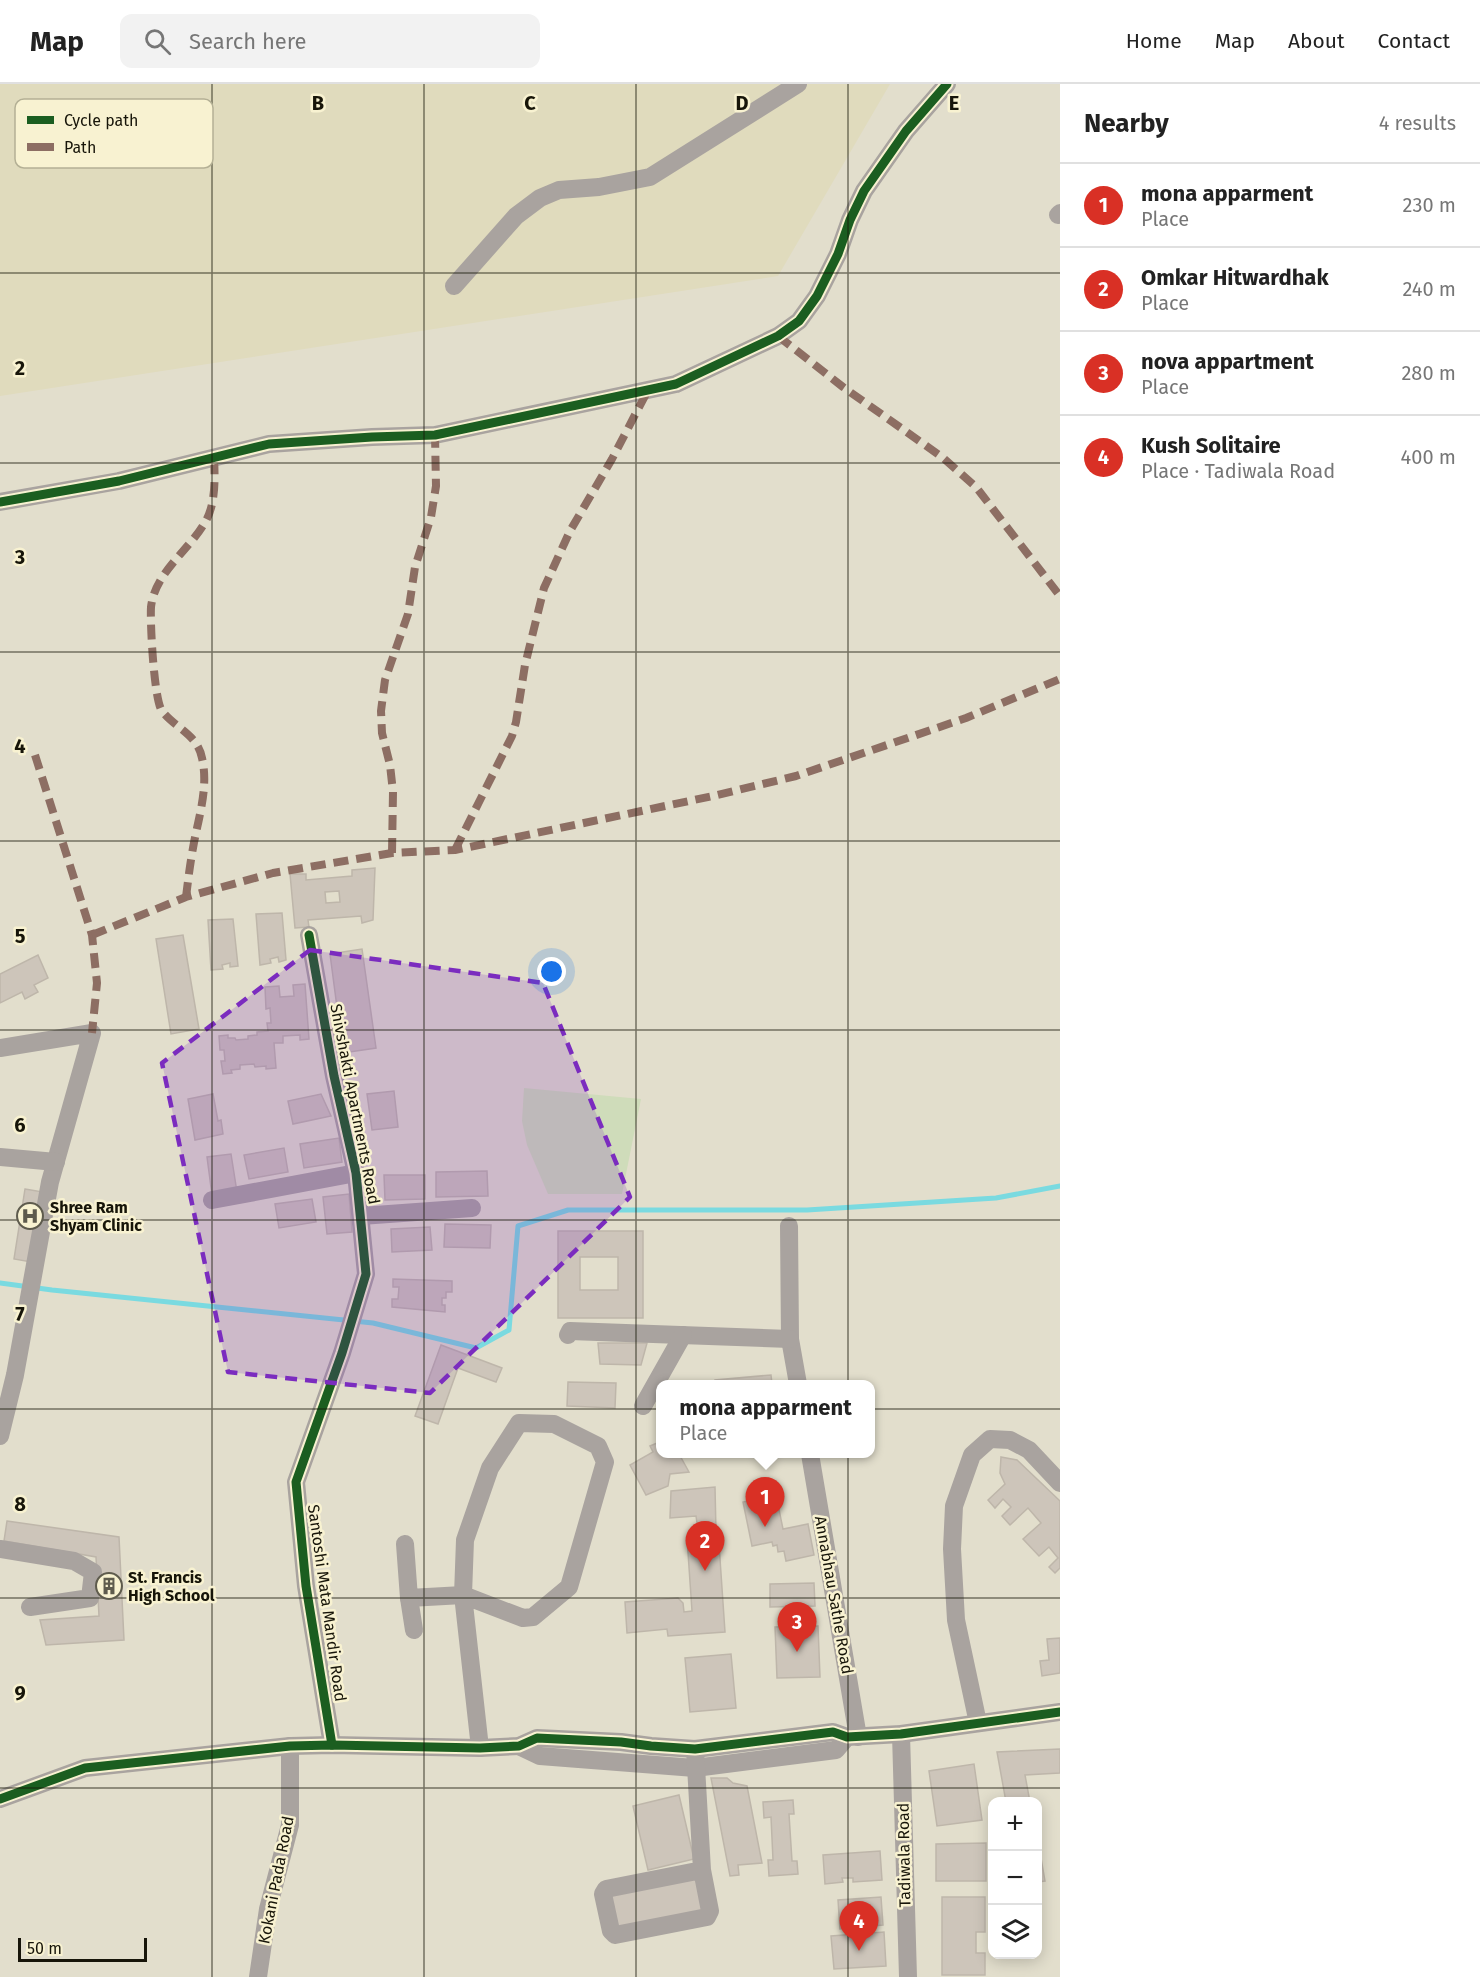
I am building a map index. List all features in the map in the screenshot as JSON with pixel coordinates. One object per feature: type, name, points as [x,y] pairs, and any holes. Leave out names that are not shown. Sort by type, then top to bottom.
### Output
[{"type":"street","points":[[454,286],[516,216],[540,198],[559,190],[599,187],[650,177],[798,84]]},
{"type":"street","points":[[0,502],[119,481],[269,444],[435,435],[676,384],[778,336],[799,321],[817,296],[864,191],[906,132],[947,84]]},
{"type":"street","name":"Shivshakti Apartments Road","points":[[309,935],[334,1076],[356,1173],[361,1216],[366,1274],[352,1321]]},
{"type":"street","points":[[0,1048],[92,1033],[50,1182],[15,1375],[0,1436]]},
{"type":"street","points":[[0,1157],[56,1162]]},
{"type":"street","name":"Shivshakti Apartments Road","points":[[212,1200],[356,1173]]},
{"type":"street","name":"Shivshakti Apartments Road","points":[[361,1216],[472,1208]]},
{"type":"street","points":[[789,1226],[790,1339],[797,1380]]},
{"type":"street","name":"Santoshi Mata Mandir Road","points":[[332,1744],[306,1586],[296,1482],[352,1321]]},
{"type":"street","points":[[569,1333],[790,1339]]},
{"type":"street","points":[[658,1380],[683,1335]]},
{"type":"street","points":[[643,1406],[656,1383]]},
{"type":"street","points":[[410,1598],[463,1595],[523,1618],[533,1617],[569,1587],[605,1462],[598,1446],[554,1424],[519,1423],[490,1468],[465,1540],[463,1595],[480,1748]]},
{"type":"street","points":[[978,1723],[956,1620],[952,1549],[954,1506],[972,1455],[990,1438],[1010,1440],[1029,1450],[1060,1483]]},
{"type":"street","name":"Annabhau Sathe Road","points":[[811,1458],[853,1737]]},
{"type":"street","points":[[405,1544],[414,1630]]},
{"type":"street","points":[[0,1549],[74,1561],[93,1572],[90,1598],[30,1607]]},
{"type":"street","points":[[0,1799],[85,1768],[290,1746],[332,1744],[480,1748],[519,1746],[537,1738],[611,1741],[651,1746],[751,1752],[836,1750],[853,1737],[901,1734],[1060,1712]]},
{"type":"street","name":"Tadiwala Road","points":[[901,1734],[908,1977]]},
{"type":"street","points":[[610,1761],[611,1741]]},
{"type":"street","name":"Kokani Pada Road","points":[[258,1977],[268,1909],[290,1825],[290,1746]]},
{"type":"street","points":[[519,1746],[540,1756],[695,1768],[751,1752]]},
{"type":"street","points":[[695,1749],[702,1870],[710,1911],[707,1917],[615,1935],[611,1931],[603,1894],[606,1889],[702,1870]]},
{"type":"highlighted area","points":[[310,950],[543,983],[630,1197],[430,1393],[228,1372],[162,1063]]},
{"type":"shaded area","points":[[0,84],[890,84],[778,276],[0,396]]},
{"type":"green space","points":[[524,1088],[641,1099],[622,1194],[548,1194],[527,1145],[522,1121]]},
{"type":"building","points":[[375,868],[373,920],[362,923],[361,916],[308,920],[309,927],[295,928],[290,874],[306,874],[306,880],[352,876],[352,870]],"holes":[[[339,891],[340,902],[326,903],[325,892]]]},
{"type":"building","points":[[282,913],[286,960],[279,962],[278,957],[270,959],[271,963],[260,965],[256,914]]},
{"type":"building","points":[[233,919],[238,966],[230,967],[230,963],[222,965],[223,969],[211,970],[208,920]]},
{"type":"building","points":[[183,935],[199,1029],[171,1034],[156,939]]},
{"type":"building","points":[[362,949],[376,1048],[343,1053],[330,954]]},
{"type":"building","points":[[38,955],[48,978],[34,985],[38,992],[25,999],[22,992],[0,1003],[0,974]]},
{"type":"building","points":[[305,984],[309,1039],[300,1040],[300,1035],[283,1036],[283,1043],[274,1043],[276,1068],[255,1067],[254,1064],[240,1065],[240,1069],[223,1074],[221,1061],[225,1061],[224,1050],[220,1050],[219,1036],[228,1035],[228,1038],[236,1040],[248,1039],[248,1036],[257,1035],[257,1032],[268,1031],[267,1023],[271,1023],[270,1008],[266,1009],[265,987],[279,986],[280,997],[294,996],[293,985]]},
{"type":"building","points":[[394,1091],[398,1127],[372,1130],[367,1094]]},
{"type":"building","points":[[213,1094],[223,1134],[195,1140],[188,1099]]},
{"type":"building","points":[[321,1094],[331,1116],[293,1124],[288,1101]]},
{"type":"building","points":[[339,1138],[342,1162],[304,1168],[300,1144]]},
{"type":"building","points":[[284,1148],[288,1172],[249,1179],[244,1155]]},
{"type":"building","points":[[231,1154],[237,1192],[212,1195],[207,1157]]},
{"type":"building","points":[[487,1171],[488,1196],[436,1197],[436,1172]]},
{"type":"building","points":[[384,1175],[425,1175],[425,1199],[385,1200]]},
{"type":"building","points":[[25,1189],[43,1192],[31,1262],[14,1259]]},
{"type":"building","points":[[349,1194],[352,1232],[327,1234],[323,1197]]},
{"type":"building","points":[[312,1199],[316,1222],[279,1228],[275,1204]]},
{"type":"building","points":[[445,1224],[491,1225],[490,1248],[444,1247]]},
{"type":"building","points":[[430,1227],[432,1250],[392,1252],[391,1229]]},
{"type":"building","points":[[558,1231],[643,1231],[643,1318],[558,1318]],"holes":[[[580,1257],[618,1257],[618,1290],[580,1290]]]},
{"type":"building","points":[[393,1279],[452,1281],[452,1292],[446,1292],[446,1298],[442,1298],[445,1312],[392,1307],[392,1299],[398,1299],[399,1287],[393,1287]]},
{"type":"building","points":[[598,1343],[647,1343],[641,1365],[600,1364]]},
{"type":"building","points":[[441,1345],[502,1368],[496,1382],[458,1368],[438,1424],[415,1416]]},
{"type":"building","points":[[771,1375],[772,1380],[715,1380]]},
{"type":"building","points":[[568,1382],[616,1383],[615,1408],[567,1406]]},
{"type":"building","points":[[656,1443],[656,1458],[681,1458],[689,1472],[670,1474],[668,1486],[646,1495],[630,1465],[653,1452],[650,1446]]},
{"type":"building","points":[[1001,1457],[1017,1460],[1060,1501],[1060,1568],[1055,1573],[1049,1567],[1058,1558],[1049,1547],[1039,1556],[1023,1539],[1041,1523],[1028,1508],[1010,1525],[1002,1516],[1011,1507],[1003,1499],[995,1508],[988,1500],[1005,1484],[1000,1473]]},
{"type":"building","points":[[715,1487],[716,1531],[697,1523],[696,1516],[670,1518],[671,1491]]},
{"type":"building","points":[[776,1495],[783,1529],[808,1524],[814,1555],[786,1561],[784,1551],[778,1552],[777,1545],[773,1546],[772,1542],[752,1546],[743,1502]]},
{"type":"building","name":"St. Francis High School","points":[[7,1521],[119,1537],[124,1640],[46,1645],[40,1620],[99,1616],[96,1557],[4,1541]]},
{"type":"building","points":[[710,1536],[719,1544],[725,1632],[668,1636],[667,1629],[627,1633],[625,1602],[678,1598],[683,1603],[684,1612],[692,1611],[687,1538]]},
{"type":"building","points":[[814,1583],[815,1606],[770,1607],[770,1584]]},
{"type":"building","points":[[818,1626],[820,1677],[777,1678],[775,1627]]},
{"type":"building","points":[[1060,1638],[1060,1673],[1042,1676],[1040,1661],[1049,1660],[1047,1639]]},
{"type":"building","points":[[731,1654],[736,1708],[690,1712],[685,1658]]},
{"type":"building","points":[[1060,1749],[1060,1773],[1025,1775],[1029,1797],[1005,1797],[997,1752]]},
{"type":"building","points":[[974,1764],[982,1820],[937,1826],[929,1771]]},
{"type":"building","points":[[711,1778],[727,1778],[733,1783],[747,1786],[762,1863],[738,1865],[739,1875],[730,1876]]},
{"type":"building","points":[[679,1795],[694,1859],[648,1870],[633,1806]]},
{"type":"building","points":[[793,1800],[794,1814],[789,1814],[792,1861],[797,1861],[798,1874],[769,1876],[768,1860],[773,1860],[771,1817],[764,1818],[763,1802]]},
{"type":"building","points":[[986,1843],[986,1881],[936,1881],[936,1844]]},
{"type":"building","points":[[880,1851],[882,1880],[853,1882],[853,1878],[842,1878],[843,1882],[825,1884],[823,1855]]},
{"type":"building","points":[[1042,1864],[1045,1881],[1042,1881]]},
{"type":"building","points":[[699,1874],[706,1913],[615,1930],[608,1892]]},
{"type":"building","points":[[881,1897],[883,1925],[840,1929],[838,1900]]},
{"type":"building","points":[[942,1897],[985,1897],[985,1932],[976,1932],[976,1953],[985,1953],[985,1975],[942,1975]]},
{"type":"building","points":[[884,1932],[886,1966],[834,1969],[831,1936]]},
{"type":"waterway","points":[[0,1283],[373,1323],[476,1348],[509,1330],[518,1226],[568,1210],[807,1210],[996,1198],[1060,1186]]},
{"type":"marked path","points":[[778,336],[843,387],[942,457],[976,487],[1060,596]]},
{"type":"marked path","points":[[455,850],[512,736],[525,665],[544,588],[570,531],[612,459],[648,390]]},
{"type":"marked path","points":[[392,853],[393,792],[390,765],[382,733],[381,711],[385,680],[408,614],[415,567],[431,517],[436,486],[435,435]]},
{"type":"marked path","points":[[186,897],[202,803],[204,769],[196,743],[167,717],[159,704],[153,661],[151,607],[165,573],[208,517],[214,492],[214,458]]},
{"type":"marked path","points":[[92,935],[186,897],[273,873],[392,853],[455,850],[713,796],[796,776],[966,718],[1060,679]]},
{"type":"marked path","points":[[35,755],[92,935],[97,983],[92,1033]]},
{"type":"cycle path","points":[[0,502],[119,481],[269,444],[435,435],[676,384],[778,336],[799,321],[817,296],[838,254],[850,220],[864,191],[906,131],[947,84]]},
{"type":"cycle path","points":[[309,935],[334,1076],[356,1173],[366,1274],[342,1353],[296,1482],[306,1586],[332,1745]]},
{"type":"cycle path","points":[[0,1799],[85,1768],[290,1746],[480,1748],[519,1746],[537,1738],[621,1742],[695,1749],[833,1732],[847,1737],[901,1734],[1060,1712]]},
{"type":"place","name":"Shree Ram Shyam Clinic","points":[[30,1216]]},
{"type":"place","name":"mona apparment","points":[[765,1527]]},
{"type":"place","name":"Omkar Hitwardhak","points":[[705,1571]]},
{"type":"place","name":"St. Francis High School","points":[[109,1586]]},
{"type":"place","name":"nova appartment","points":[[797,1652]]},
{"type":"place","name":"Kush Solitaire","points":[[859,1951]]}]
